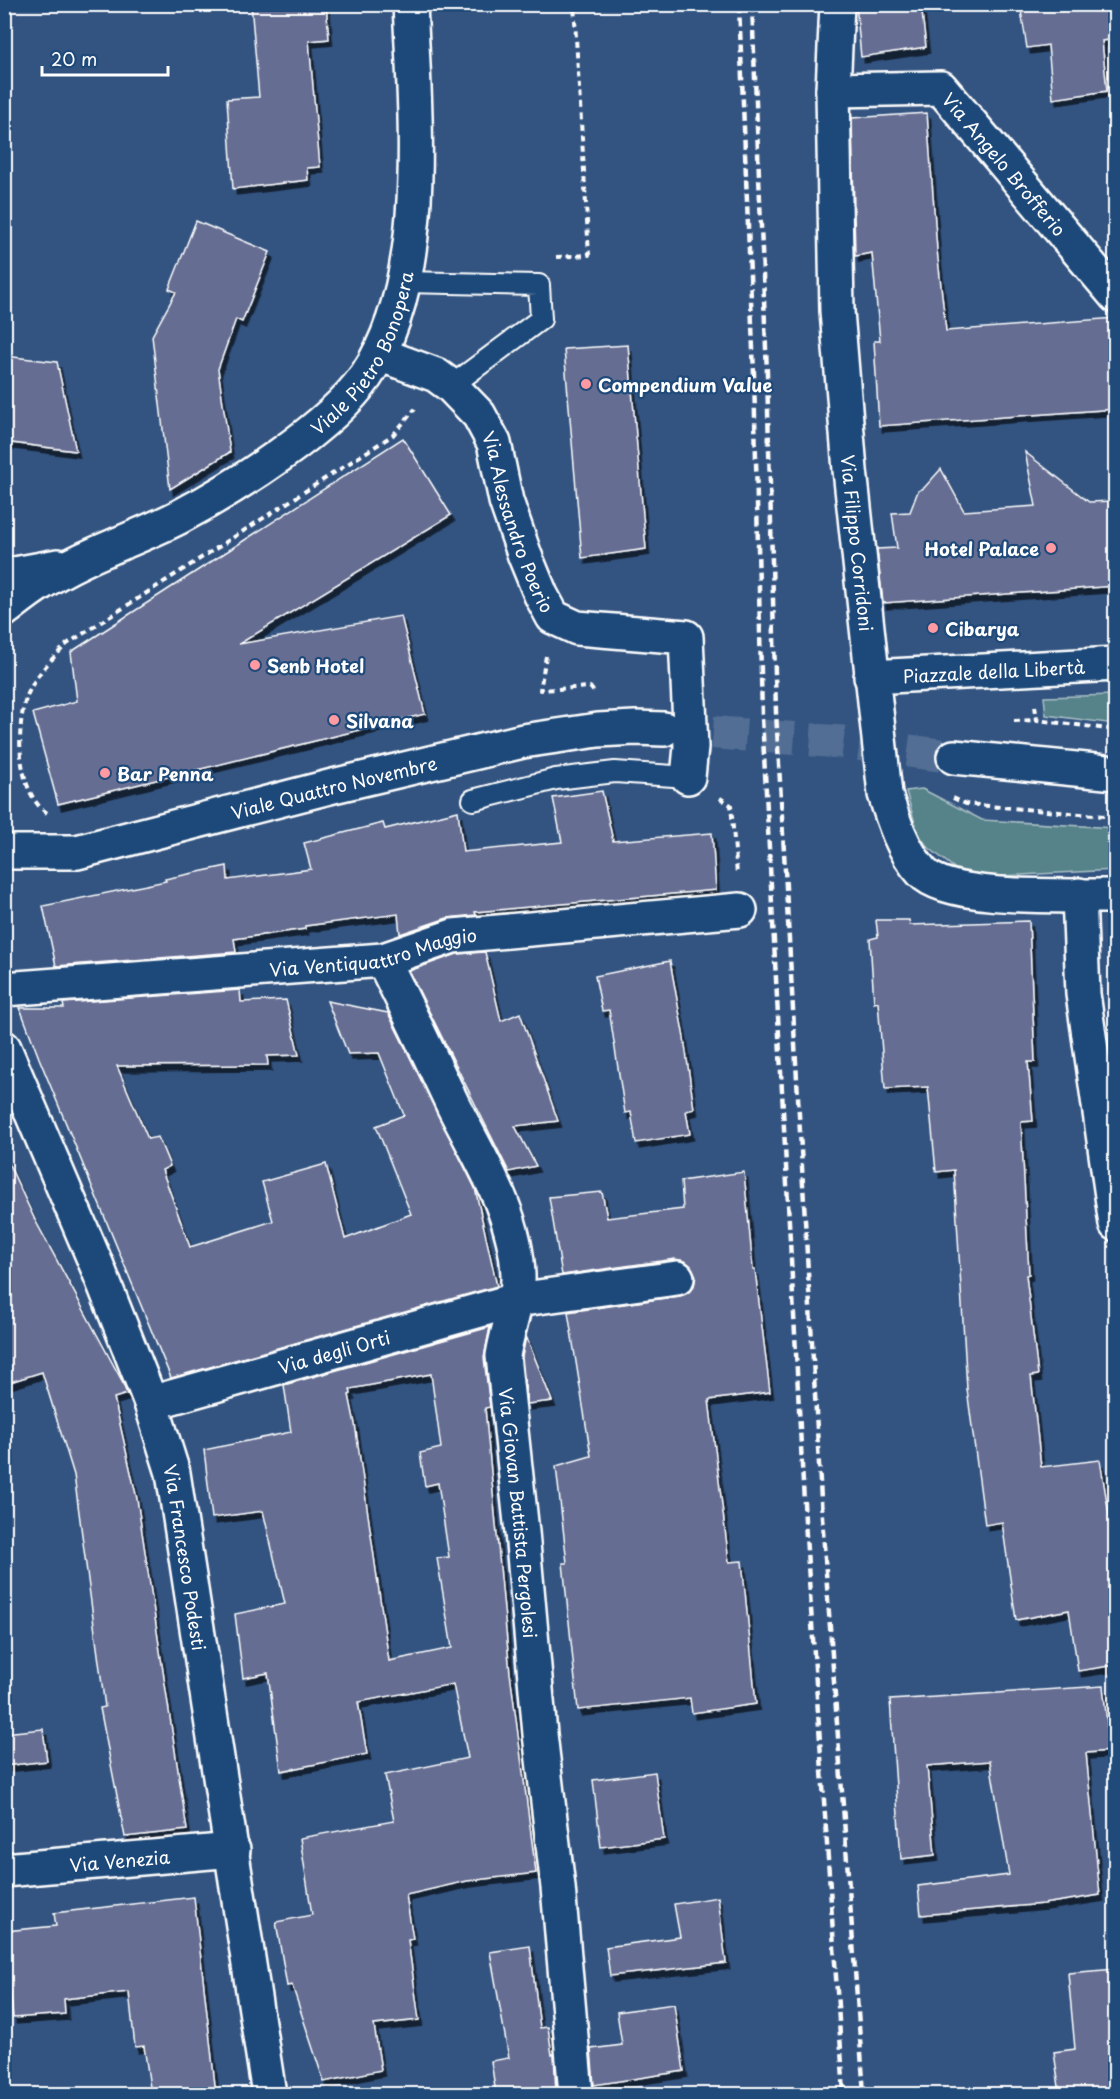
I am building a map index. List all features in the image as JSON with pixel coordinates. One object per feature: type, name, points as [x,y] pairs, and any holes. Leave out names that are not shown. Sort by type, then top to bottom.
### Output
[{"type":"street","name":"Viale Pietro Bonopera","points":[[4,610],[18,583],[80,561],[179,517],[260,468],[342,405],[365,377],[379,354],[392,324],[404,282],[410,249],[415,128],[410,4]]},
{"type":"street","name":"Via Filippo Corridoni","points":[[837,4],[833,90],[837,311],[871,677],[885,794],[892,818],[906,849],[923,873],[937,883],[978,893],[1116,896]]},
{"type":"street","name":"Via Angelo Brofferio","points":[[833,90],[942,88],[1116,296]]},
{"type":"street","name":"Via Alessandro Poerio","points":[[379,354],[436,375],[452,386],[479,416],[494,443],[506,501],[529,566],[553,617],[578,628],[686,637],[690,747],[688,777]]},
{"type":"street","points":[[4,629],[18,583]]},
{"type":"street","name":"Piazzale della Libertà","points":[[871,677],[1116,664]]},
{"type":"street","name":"Viale Quattro Novembre","points":[[4,852],[77,852],[333,786],[523,741],[598,730],[664,729]]},
{"type":"street","points":[[954,757],[1116,773]]},
{"type":"street","points":[[1079,895],[1083,994],[1112,1166],[1116,1224]]},
{"type":"street","name":"Via Ventiquattro Maggio","points":[[4,989],[383,960],[453,936],[740,910]]},
{"type":"street","name":"Via Giovan Battista Pergolesi","points":[[383,960],[497,1192],[513,1237],[518,1275],[516,1300],[502,1356],[522,1532],[540,1734],[558,1887],[576,2094]]},
{"type":"street","name":"Via Francesco Podesti","points":[[4,1048],[97,1266],[151,1403],[173,1473],[268,2094]]},
{"type":"street","name":"Via degli Orti","points":[[151,1403],[516,1300],[677,1278]]},
{"type":"street","name":"Via Venezia","points":[[4,1870],[232,1850]]},
{"type":"lane","points":[[404,282],[539,285],[541,319],[452,386]]},
{"type":"lane","points":[[473,800],[556,779],[615,772],[688,777]]},
{"type":"path","points":[[548,258],[589,255],[574,4]]},
{"type":"path","points":[[22,769],[21,731],[26,697],[40,674],[67,644],[393,435],[416,408]]},
{"type":"path","points":[[540,690],[590,687]]},
{"type":"path","points":[[1035,700],[1037,720],[1116,730]]},
{"type":"path","points":[[688,777],[731,805],[740,910]]},
{"type":"green space","points":[[1115,695],[1115,724],[1046,715],[1044,697]]},
{"type":"green space","points":[[922,789],[982,820],[1115,828],[1115,870],[981,877],[958,871],[928,847],[918,834],[906,791]]},
{"type":"building","points":[[251,4],[326,4],[329,39],[309,41],[320,167],[307,168],[308,180],[233,189],[227,99],[259,97]]},
{"type":"building","points":[[856,4],[921,4],[926,47],[861,57]]},
{"type":"building","points":[[1020,4],[1116,4],[1116,39],[1102,41],[1107,91],[1053,99],[1048,45],[1027,48]]},
{"type":"building","points":[[927,113],[937,250],[946,331],[1116,318],[1116,409],[879,426],[874,341],[880,341],[872,253],[855,256],[852,118]]},
{"type":"building","points":[[196,221],[270,252],[242,322],[236,319],[218,369],[230,452],[170,489],[152,336],[176,292],[169,289]]},
{"type":"building","points":[[628,345],[646,549],[582,558],[564,349]]},
{"type":"building","points":[[4,356],[57,362],[76,451],[4,442]]},
{"type":"building","points":[[403,438],[451,515],[239,644],[401,616],[425,714],[58,804],[33,713],[77,701],[71,652]]},
{"type":"building","points":[[1025,452],[1089,502],[1114,501],[1116,586],[883,603],[877,549],[897,548],[892,513],[910,512],[918,491],[924,488],[941,469],[964,511],[1036,506]]},
{"type":"building","points":[[602,791],[613,841],[712,833],[716,890],[475,912],[476,915],[447,918],[400,934],[398,914],[305,926],[305,929],[234,939],[236,952],[56,966],[43,906],[227,866],[228,880],[311,869],[304,843],[383,823],[385,829],[458,811],[463,852],[562,842],[553,798]]},
{"type":"building","points":[[876,920],[909,920],[910,925],[1029,921],[1035,1062],[1028,1062],[1033,1121],[1021,1122],[1029,1274],[1026,1275],[1038,1375],[1031,1376],[1041,1467],[1100,1460],[1116,1557],[1116,1665],[1078,1671],[1069,1610],[1016,1620],[1002,1522],[985,1525],[967,1389],[954,1170],[936,1172],[928,1087],[885,1089],[878,1002],[874,1003],[870,939],[878,937]]},
{"type":"building","points":[[485,952],[501,1021],[520,1013],[558,1121],[515,1126],[536,1166],[509,1172],[409,971],[457,954]]},
{"type":"building","points":[[670,961],[694,1109],[686,1111],[690,1134],[636,1143],[631,1112],[625,1113],[609,1010],[602,1011],[595,976]]},
{"type":"building","points":[[240,990],[241,1002],[286,1000],[299,1055],[267,1056],[268,1065],[117,1066],[148,1139],[158,1137],[170,1166],[162,1170],[190,1247],[273,1221],[262,1182],[326,1164],[345,1239],[411,1214],[376,1126],[404,1115],[379,1053],[348,1054],[327,1001],[388,1013],[475,1188],[497,1286],[171,1378],[20,1008],[64,1008],[63,1003]]},
{"type":"building","points":[[4,1154],[35,1220],[127,1394],[114,1398],[137,1499],[187,1830],[125,1837],[100,1708],[105,1707],[74,1475],[42,1372],[4,1384]]},
{"type":"building","points":[[744,1172],[753,1270],[755,1270],[770,1392],[709,1400],[729,1562],[742,1561],[756,1704],[692,1713],[690,1698],[578,1710],[563,1563],[567,1563],[556,1466],[591,1456],[568,1312],[680,1296],[689,1292],[694,1286],[696,1276],[691,1266],[685,1261],[675,1259],[562,1275],[549,1197],[602,1192],[607,1218],[683,1209],[681,1181]]},
{"type":"building","points":[[490,1327],[484,1358],[490,1407],[485,1408],[510,1673],[536,1873],[467,1881],[406,1895],[413,1939],[408,1940],[419,2020],[374,2025],[381,2070],[324,2082],[292,1985],[287,1986],[276,1922],[312,1915],[300,1838],[394,1821],[385,1775],[468,1758],[453,1684],[358,1702],[367,1754],[281,1771],[268,1673],[243,1678],[235,1614],[285,1604],[263,1511],[212,1518],[204,1450],[291,1432],[284,1385]],"holes":[[[431,1374],[441,1448],[420,1453],[425,1486],[438,1483],[449,1557],[437,1558],[452,1648],[389,1661],[349,1395],[351,1394],[350,1389]]]},
{"type":"building","points":[[526,1336],[552,1401],[527,1404],[522,1357]]},
{"type":"building","points":[[1103,1686],[1110,1751],[1086,1753],[1100,1895],[1043,1904],[921,1915],[918,1886],[1009,1875],[990,1761],[927,1766],[935,1855],[901,1859],[890,1700]]},
{"type":"building","points":[[43,1729],[47,1761],[4,1766],[4,1733]]},
{"type":"building","points":[[655,1772],[664,1839],[601,1847],[593,1780]]},
{"type":"building","points":[[194,1897],[216,2094],[151,2094],[144,2046],[135,2047],[129,1992],[64,1999],[65,2014],[13,2018],[5,1931],[56,1926],[54,1913]]},
{"type":"building","points":[[718,1897],[726,1963],[610,1976],[606,1947],[680,1937],[674,1904]]},
{"type":"building","points":[[530,1946],[540,2028],[548,2027],[552,2055],[554,2054],[556,2094],[496,2094],[491,2061],[509,2058],[490,1952]]},
{"type":"building","points":[[1116,1969],[1116,2094],[1060,2094],[1054,2052],[1075,2049],[1068,1973]]},
{"type":"building","points":[[674,2004],[684,2071],[594,2085],[591,2049],[622,2045],[617,2012]]},
{"type":"tunnel","points":[[664,729],[842,742],[954,757]]},
{"type":"railway","points":[[739,4],[754,374],[762,717],[805,1521],[844,2094]]},
{"type":"railway","points":[[752,4],[767,373],[776,712],[822,1517],[864,2094]]},
{"type":"place","name":"Compendium Value","points":[[586,384]]},
{"type":"place","name":"Hotel Palace","points":[[1051,548]]},
{"type":"place","name":"Cibarya","points":[[933,628]]},
{"type":"place","name":"Senb Hotel","points":[[255,665]]},
{"type":"place","name":"Silvana","points":[[334,720]]},
{"type":"place","name":"Bar Penna","points":[[105,773]]}]
